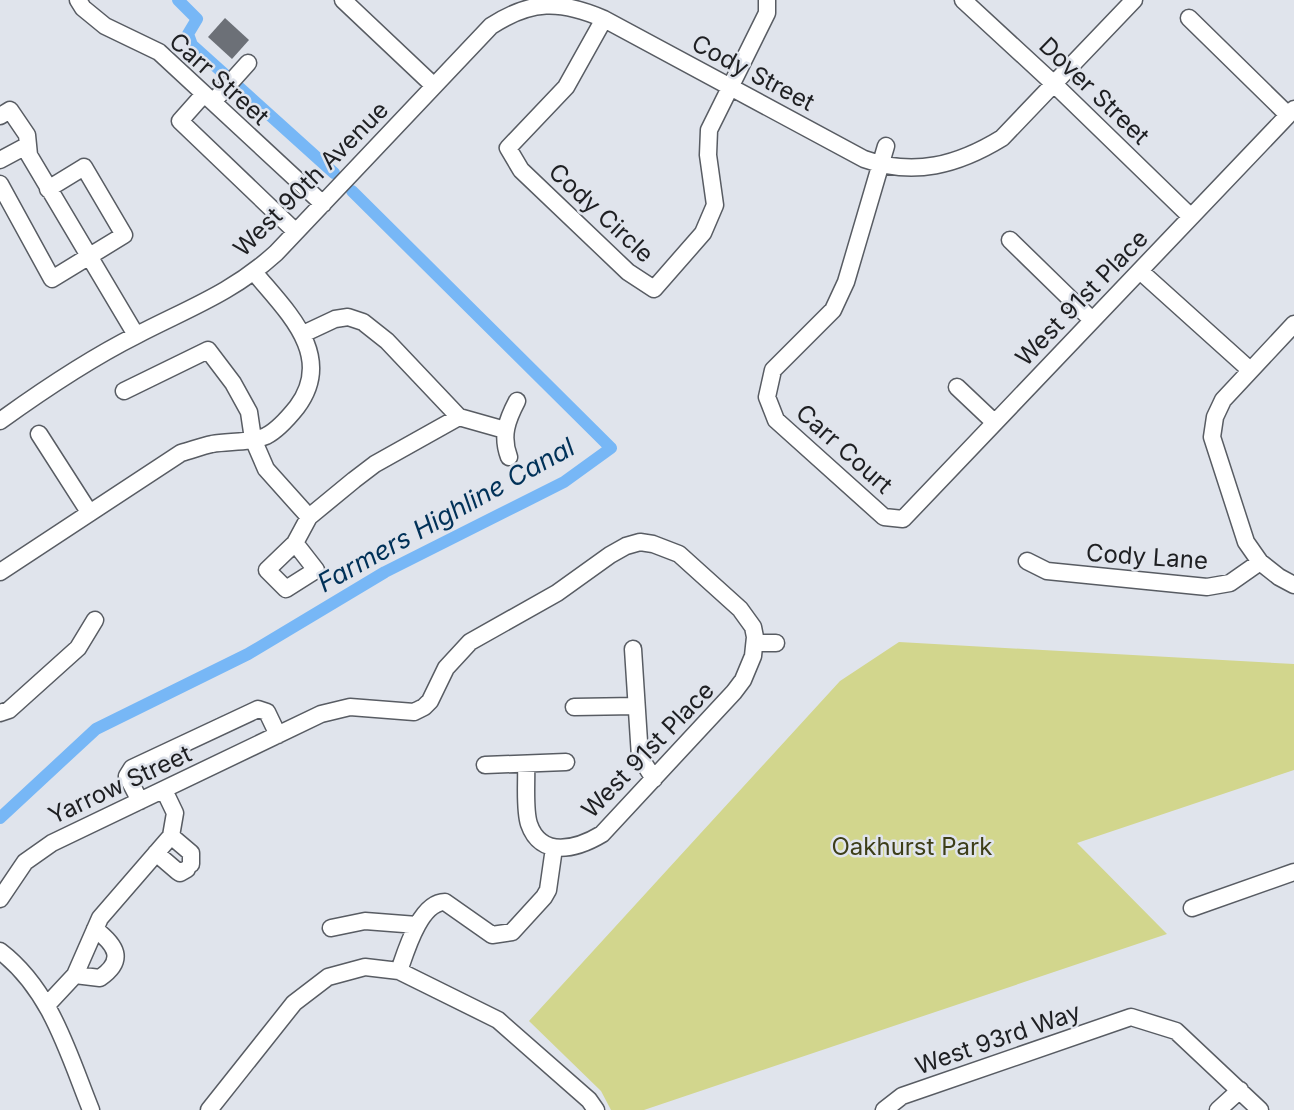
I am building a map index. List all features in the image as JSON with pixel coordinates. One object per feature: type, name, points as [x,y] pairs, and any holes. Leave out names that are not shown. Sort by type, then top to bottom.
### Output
[{"type":"street","name":"Carr Street","points":[[78,0],[105,26],[159,52],[323,204]]},
{"type":"street","points":[[343,0],[434,86]]},
{"type":"street","points":[[730,87],[767,13],[767,0]]},
{"type":"street","name":"Dover Street","points":[[963,0],[1191,217]]},
{"type":"street","points":[[886,146],[880,165],[919,168],[949,163],[976,154],[1002,138],[1135,0]]},
{"type":"street","name":"West 90th Avenue","points":[[0,421],[54,384],[136,335],[223,293],[254,272],[296,232],[505,14],[521,6],[557,1],[576,6],[604,19]]},
{"type":"street","points":[[1189,18],[1291,112]]},
{"type":"street","name":"Cody Street","points":[[604,19],[864,159],[880,165]]},
{"type":"street","name":"Cody Circle","points":[[604,19],[566,87],[508,148],[521,170],[628,272],[654,289],[703,233],[715,205],[708,155],[709,130],[730,87]]},
{"type":"street","points":[[248,63],[230,83],[180,121],[296,232]]},
{"type":"street","points":[[0,116],[10,110],[27,135],[29,155],[136,335]]},
{"type":"street","name":"West 91st Place","points":[[903,519],[1291,112]]},
{"type":"street","points":[[0,160],[28,145]]},
{"type":"street","name":"Carr Court","points":[[880,165],[846,282],[833,310],[773,370],[767,397],[776,420],[884,517],[903,519]]},
{"type":"street","points":[[0,184],[52,279],[124,236],[84,167],[48,189]]},
{"type":"street","points":[[1010,240],[1092,320]]},
{"type":"street","points":[[1140,271],[1250,370]]},
{"type":"street","points":[[0,572],[181,453],[210,444],[266,436],[278,428],[303,398],[311,381],[312,367],[303,334],[254,272]]},
{"type":"street","points":[[303,334],[335,318],[348,317],[363,322],[387,341],[459,417],[505,430]]},
{"type":"street","points":[[1294,324],[1223,400],[1215,418],[1212,437],[1246,542],[1260,562],[1294,585]]},
{"type":"street","points":[[124,391],[208,350],[233,383],[249,412],[253,439],[267,469],[309,517]]},
{"type":"street","points":[[957,387],[994,422]]},
{"type":"street","points":[[509,457],[505,447],[505,430],[517,401]]},
{"type":"street","points":[[295,543],[309,517],[375,464],[459,417]]},
{"type":"street","points":[[39,433],[89,512]]},
{"type":"street","name":"Yarrow Street","points":[[0,899],[20,868],[38,851],[321,714],[350,706],[414,712],[419,710],[430,701],[446,668],[470,642],[557,593],[626,546],[640,542],[679,554],[740,608],[753,627],[754,649]]},
{"type":"street","name":"Cody Lane","points":[[1027,561],[1047,571],[1207,587],[1230,583],[1260,562]]},
{"type":"street","points":[[0,713],[9,710],[78,648],[95,620]]},
{"type":"street","points":[[754,649],[776,643]]},
{"type":"street","points":[[633,649],[640,757],[654,779]]},
{"type":"street","name":"West 91st Place","points":[[554,848],[581,845],[602,834],[734,692],[743,680],[754,649]]},
{"type":"street","points":[[574,707],[636,706]]},
{"type":"street","points":[[140,801],[127,776],[132,768],[258,709],[267,712],[278,735]]},
{"type":"street","points":[[485,765],[566,762]]},
{"type":"street","points":[[400,971],[416,925],[434,905],[445,902],[492,935],[512,932],[548,890],[554,848],[540,842],[527,822],[526,764]]},
{"type":"street","points":[[47,1005],[75,975],[100,918],[171,836],[175,813],[164,790]]},
{"type":"street","points":[[156,853],[177,872],[189,867],[191,853],[171,836]]},
{"type":"street","points":[[1192,908],[1294,872]]},
{"type":"street","points":[[331,928],[365,921],[416,925]]},
{"type":"street","points":[[75,975],[100,978],[109,972],[115,961],[114,945],[95,929]]},
{"type":"street","points":[[0,951],[14,962],[47,1005],[91,1110]]},
{"type":"street","points":[[209,1110],[294,1003],[328,977],[365,967],[400,971],[498,1020],[589,1100],[596,1110]]},
{"type":"street","name":"West 93rd Way","points":[[884,1110],[902,1096],[1131,1017],[1176,1031],[1240,1090]]},
{"type":"street","points":[[1218,1110],[1240,1090],[1260,1110]]},
{"type":"green space","name":"Oakhurst Park","points":[[899,642],[1294,664],[1294,770],[1077,843],[1167,934],[644,1110],[611,1110],[601,1091],[529,1021],[840,681]]},
{"type":"building","points":[[225,18],[249,40],[232,59],[208,37]]},
{"type":"waterway","name":"Farmers Highline Canal","points":[[178,0],[197,19],[188,34],[192,45],[334,173]]},
{"type":"waterway","name":"Farmers Highline Canal","points":[[0,818],[96,729],[248,654],[385,572],[564,482],[611,448],[352,191]]}]
